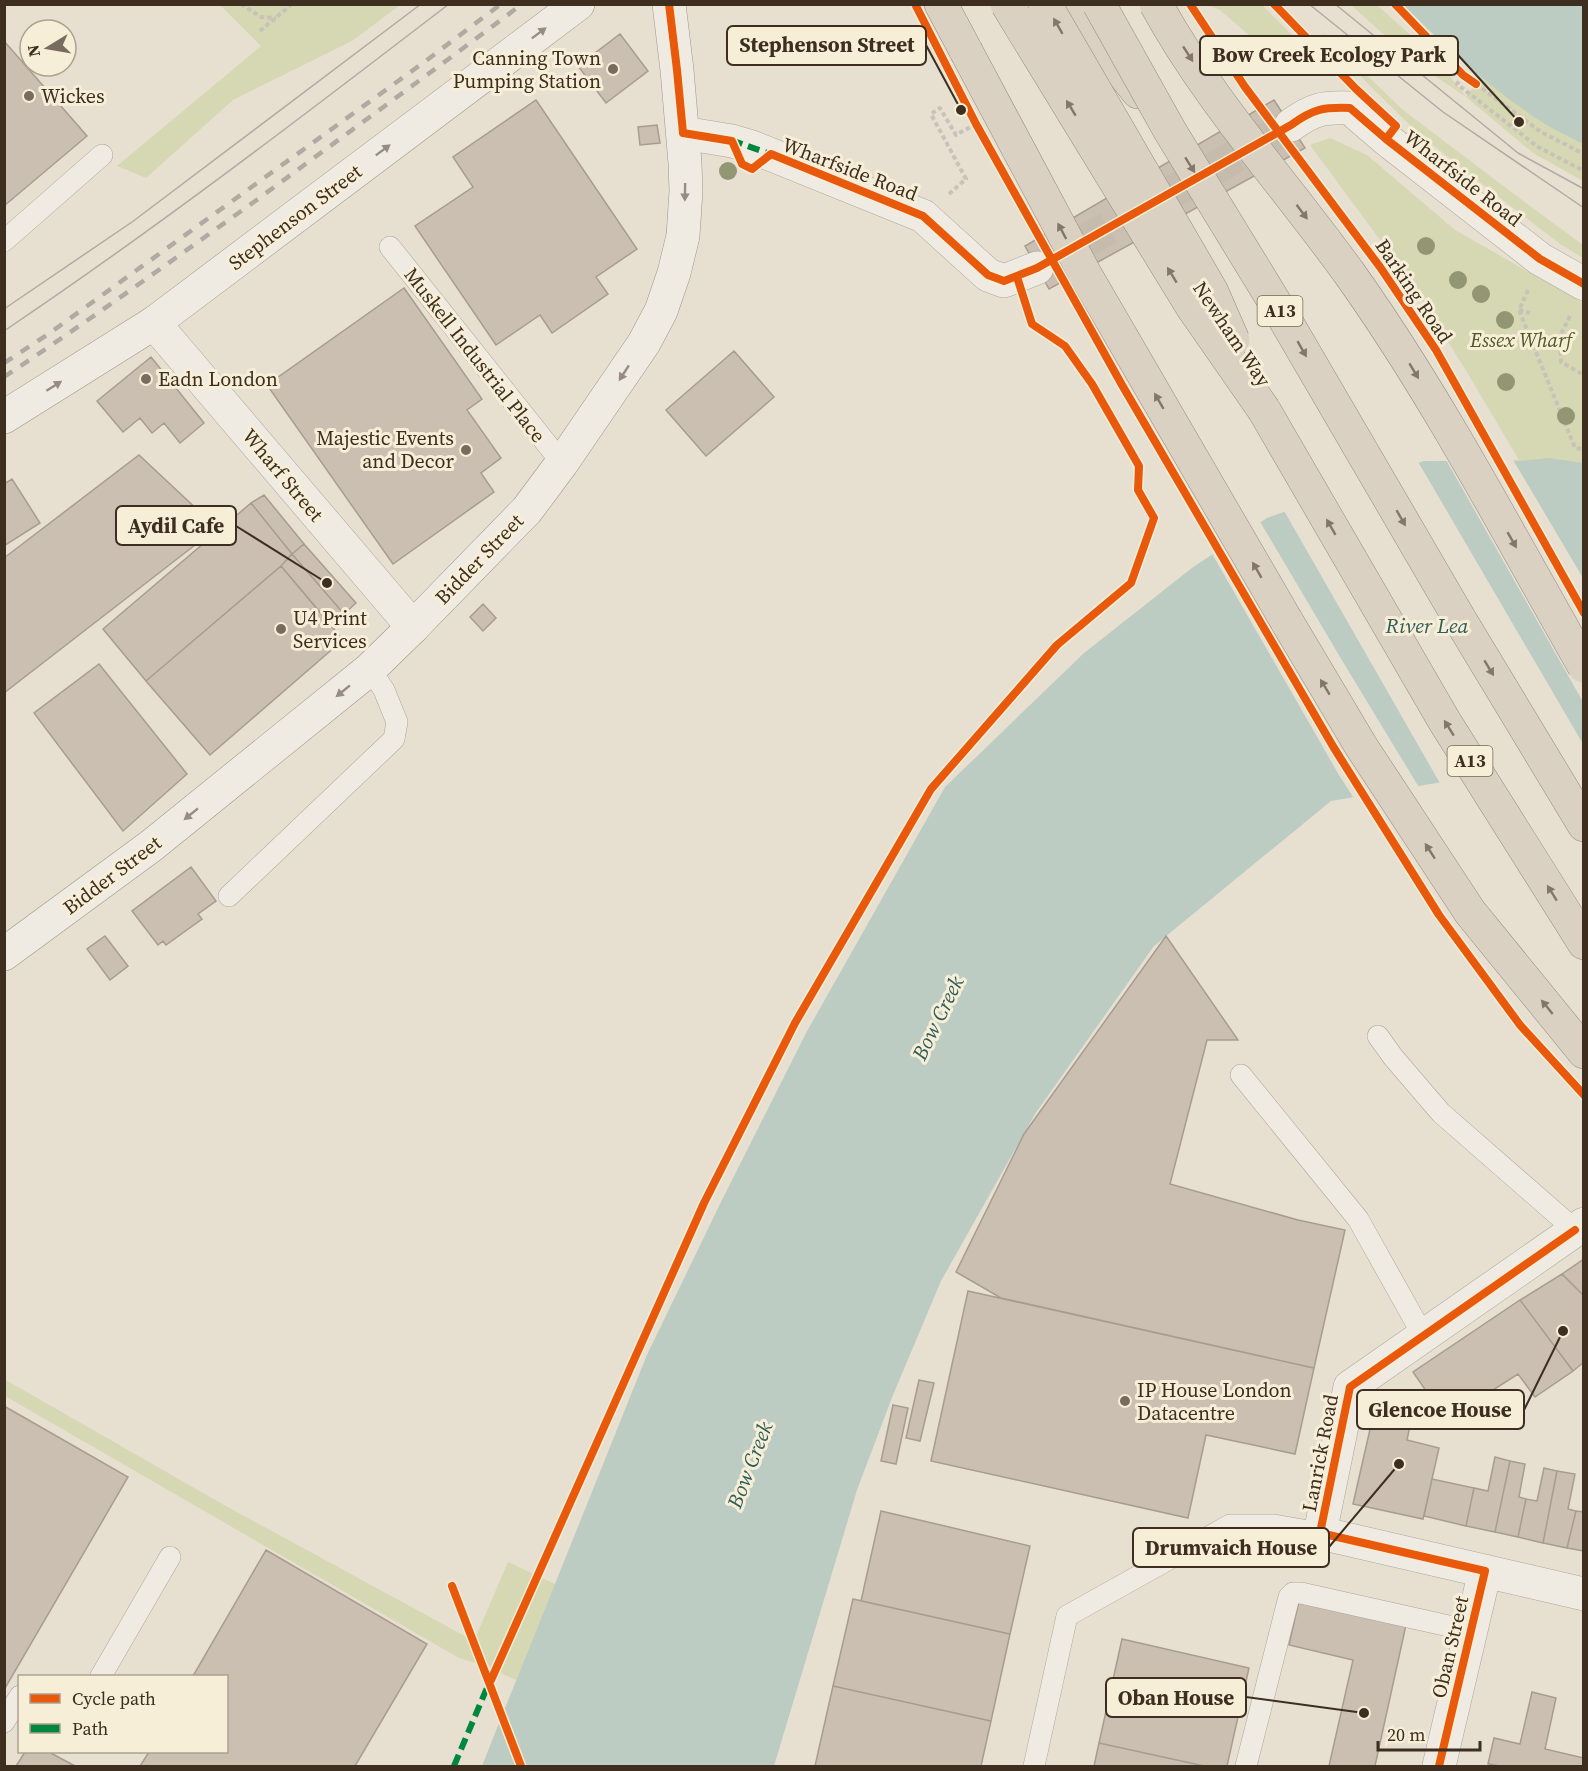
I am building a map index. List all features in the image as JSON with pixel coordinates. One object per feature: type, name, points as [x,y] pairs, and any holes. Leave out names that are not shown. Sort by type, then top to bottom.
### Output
[{"type":"highway","points":[[941,4],[1085,274],[1361,746],[1470,912],[1584,1052]]},
{"type":"highway","name":"Newham Way","points":[[1007,4],[1191,305],[1264,410],[1445,722],[1584,943]]},
{"type":"highway","name":"Newham Way","points":[[1045,4],[1212,292],[1264,410]]},
{"type":"highway","name":"A13","points":[[1072,4],[1086,27],[1170,131]]},
{"type":"highway","name":"A13","points":[[1099,4],[1170,131],[1283,316],[1459,618],[1584,825]]},
{"type":"highway","points":[[1156,4],[1220,103],[1351,276],[1398,345],[1454,438],[1584,666]]},
{"type":"street","name":"Stephenson Street","points":[[4,417],[154,323],[578,4]]},
{"type":"street","name":"Bidder Street","points":[[4,954],[151,846],[370,669],[526,510],[562,463],[644,343],[661,311],[683,236],[686,191],[683,133],[678,70],[669,4]]},
{"type":"street","name":"Wharfside Road","points":[[1291,124],[1307,113],[1329,107],[1350,108],[1386,139],[1540,259],[1579,296]]},
{"type":"street","name":"Wharfside Road","points":[[683,133],[720,138],[771,154],[923,216],[988,275],[1004,281],[1037,268]]},
{"type":"street","name":"Wharf Street","points":[[154,323],[413,627]]},
{"type":"street","name":"Lanrick Road","points":[[1580,1227],[1350,1388],[1320,1533],[1584,1594]]},
{"type":"street","name":"Oban Street","points":[[1439,1767],[1485,1571]]},
{"type":"lane","points":[[4,241],[102,155]]},
{"type":"lane","name":"Muskell Industrial Place","points":[[390,247],[562,463]]},
{"type":"lane","points":[[229,896],[394,739],[397,722],[384,690],[370,669]]},
{"type":"lane","points":[[1378,1036],[1441,1113],[1580,1227]]},
{"type":"lane","points":[[1241,1075],[1358,1219],[1424,1337]]},
{"type":"lane","points":[[1034,1767],[1067,1616],[1230,1526],[1274,1525],[1320,1533]]},
{"type":"lane","points":[[102,1675],[170,1557]]},
{"type":"lane","points":[[1246,1767],[1289,1597],[1293,1593],[1471,1631]]},
{"type":"lane","points":[[4,1722],[18,1699]]},
{"type":"path","points":[[241,4],[261,17],[276,18]]},
{"type":"path","points":[[260,31],[292,4]]},
{"type":"path","points":[[1226,59],[1240,49],[1256,72],[1277,60]]},
{"type":"path","points":[[1220,51],[1232,68]]},
{"type":"path","points":[[1456,68],[1541,132],[1584,154]]},
{"type":"path","points":[[1463,75],[1457,84],[1538,147],[1584,171]]},
{"type":"path","points":[[923,216],[966,179],[931,114],[940,108],[956,135],[976,124]]},
{"type":"path","points":[[971,114],[981,133]]},
{"type":"path","points":[[1540,259],[1520,310],[1575,448],[1584,450]]},
{"type":"path","points":[[1579,296],[1560,336],[1561,362],[1584,375]]},
{"type":"path","points":[[1520,310],[1530,313]]},
{"type":"green space","points":[[220,5],[400,5],[352,41],[233,100],[146,178],[117,166],[261,46]]},
{"type":"green space","points":[[1208,5],[1262,5],[1292,35],[1266,50],[1220,10]]},
{"type":"green space","points":[[1351,5],[1377,5],[1434,56],[1466,97],[1413,61]]},
{"type":"green space","points":[[1404,5],[1583,86],[1583,181],[1533,153],[1466,97],[1480,77]]},
{"type":"green space","points":[[1319,29],[1403,110],[1583,245],[1583,258],[1560,244],[1418,133],[1367,83]]},
{"type":"green space","name":"Essex Wharf","points":[[1330,138],[1367,155],[1455,230],[1583,303],[1583,514],[1383,525],[482,1766],[516,1680],[459,1658],[5,1396],[4,1379],[224,1505],[474,1641],[508,1562],[555,1584],[647,1355],[723,1198],[1083,654],[1192,568],[1267,518],[1424,461],[1519,460],[1408,278],[1310,145]]},
{"type":"water","points":[[1404,5],[1583,5],[1583,144],[1540,121],[1494,88]]},
{"type":"water","name":"River Lea","points":[[1549,458],[1583,463],[1583,758],[1331,801],[1154,946],[1035,1114],[941,1281],[893,1395],[857,1490],[774,1766],[482,1766],[647,1355],[806,1033],[945,787],[1083,654],[1192,568],[1267,518],[1424,461],[1519,461]]},
{"type":"pier","points":[[1445,458],[1512,458],[1583,578],[1583,702]]},
{"type":"pier","points":[[1417,460],[1583,744],[1584,761],[1441,785],[1283,509]]},
{"type":"pier","points":[[1259,520],[1420,789],[1355,800],[1339,775],[1211,552]]},
{"type":"building","name":"Canning Town Pumping Station","points":[[620,34],[648,71],[606,103],[578,66]]},
{"type":"building","name":"Wickes","points":[[4,41],[18,57],[18,78],[36,78],[87,136],[4,206]]},
{"type":"building","points":[[536,100],[637,249],[596,277],[608,294],[552,333],[540,315],[496,345],[415,226],[473,187],[453,157]]},
{"type":"building","points":[[1274,100],[1305,148],[1049,289],[1025,246]]},
{"type":"building","points":[[657,125],[660,143],[640,145],[638,127]]},
{"type":"building","points":[[404,288],[482,399],[467,410],[501,458],[481,473],[494,492],[393,564],[267,385]]},
{"type":"building","points":[[734,351],[774,397],[706,456],[666,410]]},
{"type":"building","name":"Eadn London","points":[[151,357],[204,423],[180,443],[164,423],[152,433],[140,418],[123,432],[97,401]]},
{"type":"building","points":[[139,455],[217,528],[4,693],[4,558]]},
{"type":"building","points":[[12,479],[40,523],[4,546],[4,484]]},
{"type":"building","points":[[264,495],[304,544],[292,554],[251,503]]},
{"type":"building","points":[[251,503],[292,554],[281,566],[146,681],[103,629]]},
{"type":"building","points":[[304,544],[356,603],[344,614],[292,554]]},
{"type":"building","points":[[292,554],[344,614],[331,625],[281,566]]},
{"type":"building","points":[[281,566],[343,640],[210,755],[146,681]]},
{"type":"building","points":[[483,604],[496,618],[483,631],[470,617]]},
{"type":"building","points":[[99,664],[187,774],[123,831],[34,713]]},
{"type":"building","points":[[191,867],[216,901],[198,914],[202,919],[166,945],[163,941],[158,945],[132,911]]},
{"type":"building","points":[[105,936],[128,966],[110,980],[87,949]]},
{"type":"building","points":[[1166,936],[1238,1040],[1207,1040],[1170,1184],[1298,1220],[1345,1230],[1314,1368],[1001,1298],[956,1272],[1024,1134]]},
{"type":"building","points":[[1584,1259],[1584,1296],[1562,1274]]},
{"type":"building","points":[[1562,1274],[1584,1296],[1584,1362],[1573,1371],[1520,1300]]},
{"type":"building","name":"IP House London Datacentre","points":[[968,1291],[1314,1368],[1295,1454],[1206,1435],[1188,1518],[931,1461]]},
{"type":"building","points":[[1520,1300],[1573,1371],[1535,1397],[1518,1374],[1446,1420],[1413,1372]]},
{"type":"building","points":[[919,1380],[934,1383],[920,1441],[906,1438]]},
{"type":"building","points":[[1376,1403],[1413,1412],[1407,1440],[1439,1448],[1423,1519],[1353,1504]]},
{"type":"building","points":[[893,1405],[908,1408],[896,1464],[881,1461]]},
{"type":"building","points":[[4,1406],[128,1477],[4,1690]]},
{"type":"building","points":[[1495,1457],[1510,1461],[1495,1532],[1466,1526],[1474,1488],[1488,1491]]},
{"type":"building","points":[[1510,1461],[1525,1464],[1519,1497],[1526,1499],[1518,1537],[1495,1532]]},
{"type":"building","points":[[1544,1468],[1557,1471],[1543,1543],[1518,1537],[1526,1499],[1537,1501]]},
{"type":"building","points":[[1557,1471],[1575,1474],[1568,1509],[1576,1511],[1567,1548],[1543,1543]]},
{"type":"building","points":[[1432,1479],[1474,1488],[1466,1526],[1424,1516]]},
{"type":"building","points":[[881,1511],[1030,1546],[1010,1634],[861,1601]]},
{"type":"building","points":[[1576,1511],[1584,1512],[1584,1551],[1567,1548]]},
{"type":"building","points":[[266,1550],[427,1644],[355,1766],[140,1766],[148,1753],[228,1753],[228,1675],[194,1675]]},
{"type":"building","points":[[853,1599],[1010,1634],[991,1721],[833,1686]]},
{"type":"building","points":[[1299,1601],[1406,1625],[1375,1766],[1329,1766],[1353,1660],[1289,1645]]},
{"type":"building","points":[[1122,1639],[1249,1668],[1227,1766],[1204,1766],[1099,1743]]},
{"type":"building","points":[[833,1686],[991,1721],[981,1766],[815,1766]]},
{"type":"building","points":[[1532,1692],[1556,1698],[1545,1749],[1584,1758],[1584,1766],[1488,1764],[1494,1738],[1520,1744]]},
{"type":"building","points":[[1099,1743],[1204,1766],[1094,1766]]},
{"type":"building","points":[[24,1753],[51,1753],[75,1766],[16,1766]]},
{"type":"tunnel","points":[[1037,268],[1291,125]]},
{"type":"tram line","points":[[4,309],[132,222],[421,4]]},
{"type":"tram line","points":[[4,331],[174,212],[449,4]]},
{"type":"tram line","points":[[1309,4],[1443,112],[1584,208]]},
{"type":"tram line","points":[[1335,4],[1518,153],[1584,189]]},
{"type":"railway","points":[[4,363],[47,335],[501,4]]},
{"type":"railway","points":[[4,377],[258,199],[522,4]]},
{"type":"marked path","points":[[731,140],[773,155]]},
{"type":"marked path","points":[[454,1766],[489,1683]]},
{"type":"cycle path","points":[[669,4],[683,133],[732,141],[742,164],[752,169],[771,154],[923,216],[988,275],[1004,281],[1037,268],[1306,115],[1325,109],[1350,108],[1386,139],[1540,259],[1584,284]]},
{"type":"cycle path","points":[[915,4],[976,124],[1122,385],[1334,748],[1439,915],[1520,1025],[1584,1095]]},
{"type":"cycle path","name":"Barking Road","points":[[1190,4],[1245,87],[1380,267],[1436,350],[1584,613]]},
{"type":"cycle path","points":[[1274,4],[1356,89],[1396,126],[1386,139]]},
{"type":"cycle path","points":[[1395,4],[1463,75],[1476,84]]},
{"type":"cycle path","points":[[491,1680],[704,1203],[795,1023],[931,789],[1057,645],[1131,583],[1154,518],[1138,490],[1139,466],[1092,384],[1065,346],[1032,324],[1017,277]]},
{"type":"cycle path","points":[[1439,1766],[1485,1571],[1320,1533],[1350,1387],[1575,1230]]},
{"type":"cycle path","points":[[452,1586],[521,1766]]},
{"type":"place","name":"Canning Town Pumping Station","points":[[613,69]]},
{"type":"place","name":"Wickes","points":[[29,96]]},
{"type":"place","name":"Stephenson Street","points":[[961,110]]},
{"type":"place","name":"Bow Creek Ecology Park","points":[[1519,122]]},
{"type":"place","name":"Eadn London","points":[[146,379]]},
{"type":"place","name":"Majestic Events and Decor","points":[[466,450]]},
{"type":"place","name":"Aydil Cafe","points":[[327,583]]},
{"type":"place","name":"U4 Print Services","points":[[281,629]]},
{"type":"place","name":"Glencoe House","points":[[1563,1331]]},
{"type":"place","name":"IP House London Datacentre","points":[[1125,1401]]},
{"type":"place","name":"Drumvaich House","points":[[1399,1464]]},
{"type":"place","name":"Oban House","points":[[1364,1713]]},
{"type":"water label","name":"Bow Creek","points":[[938,1018]]},
{"type":"water label","name":"Bow Creek","points":[[750,1465]]}]
